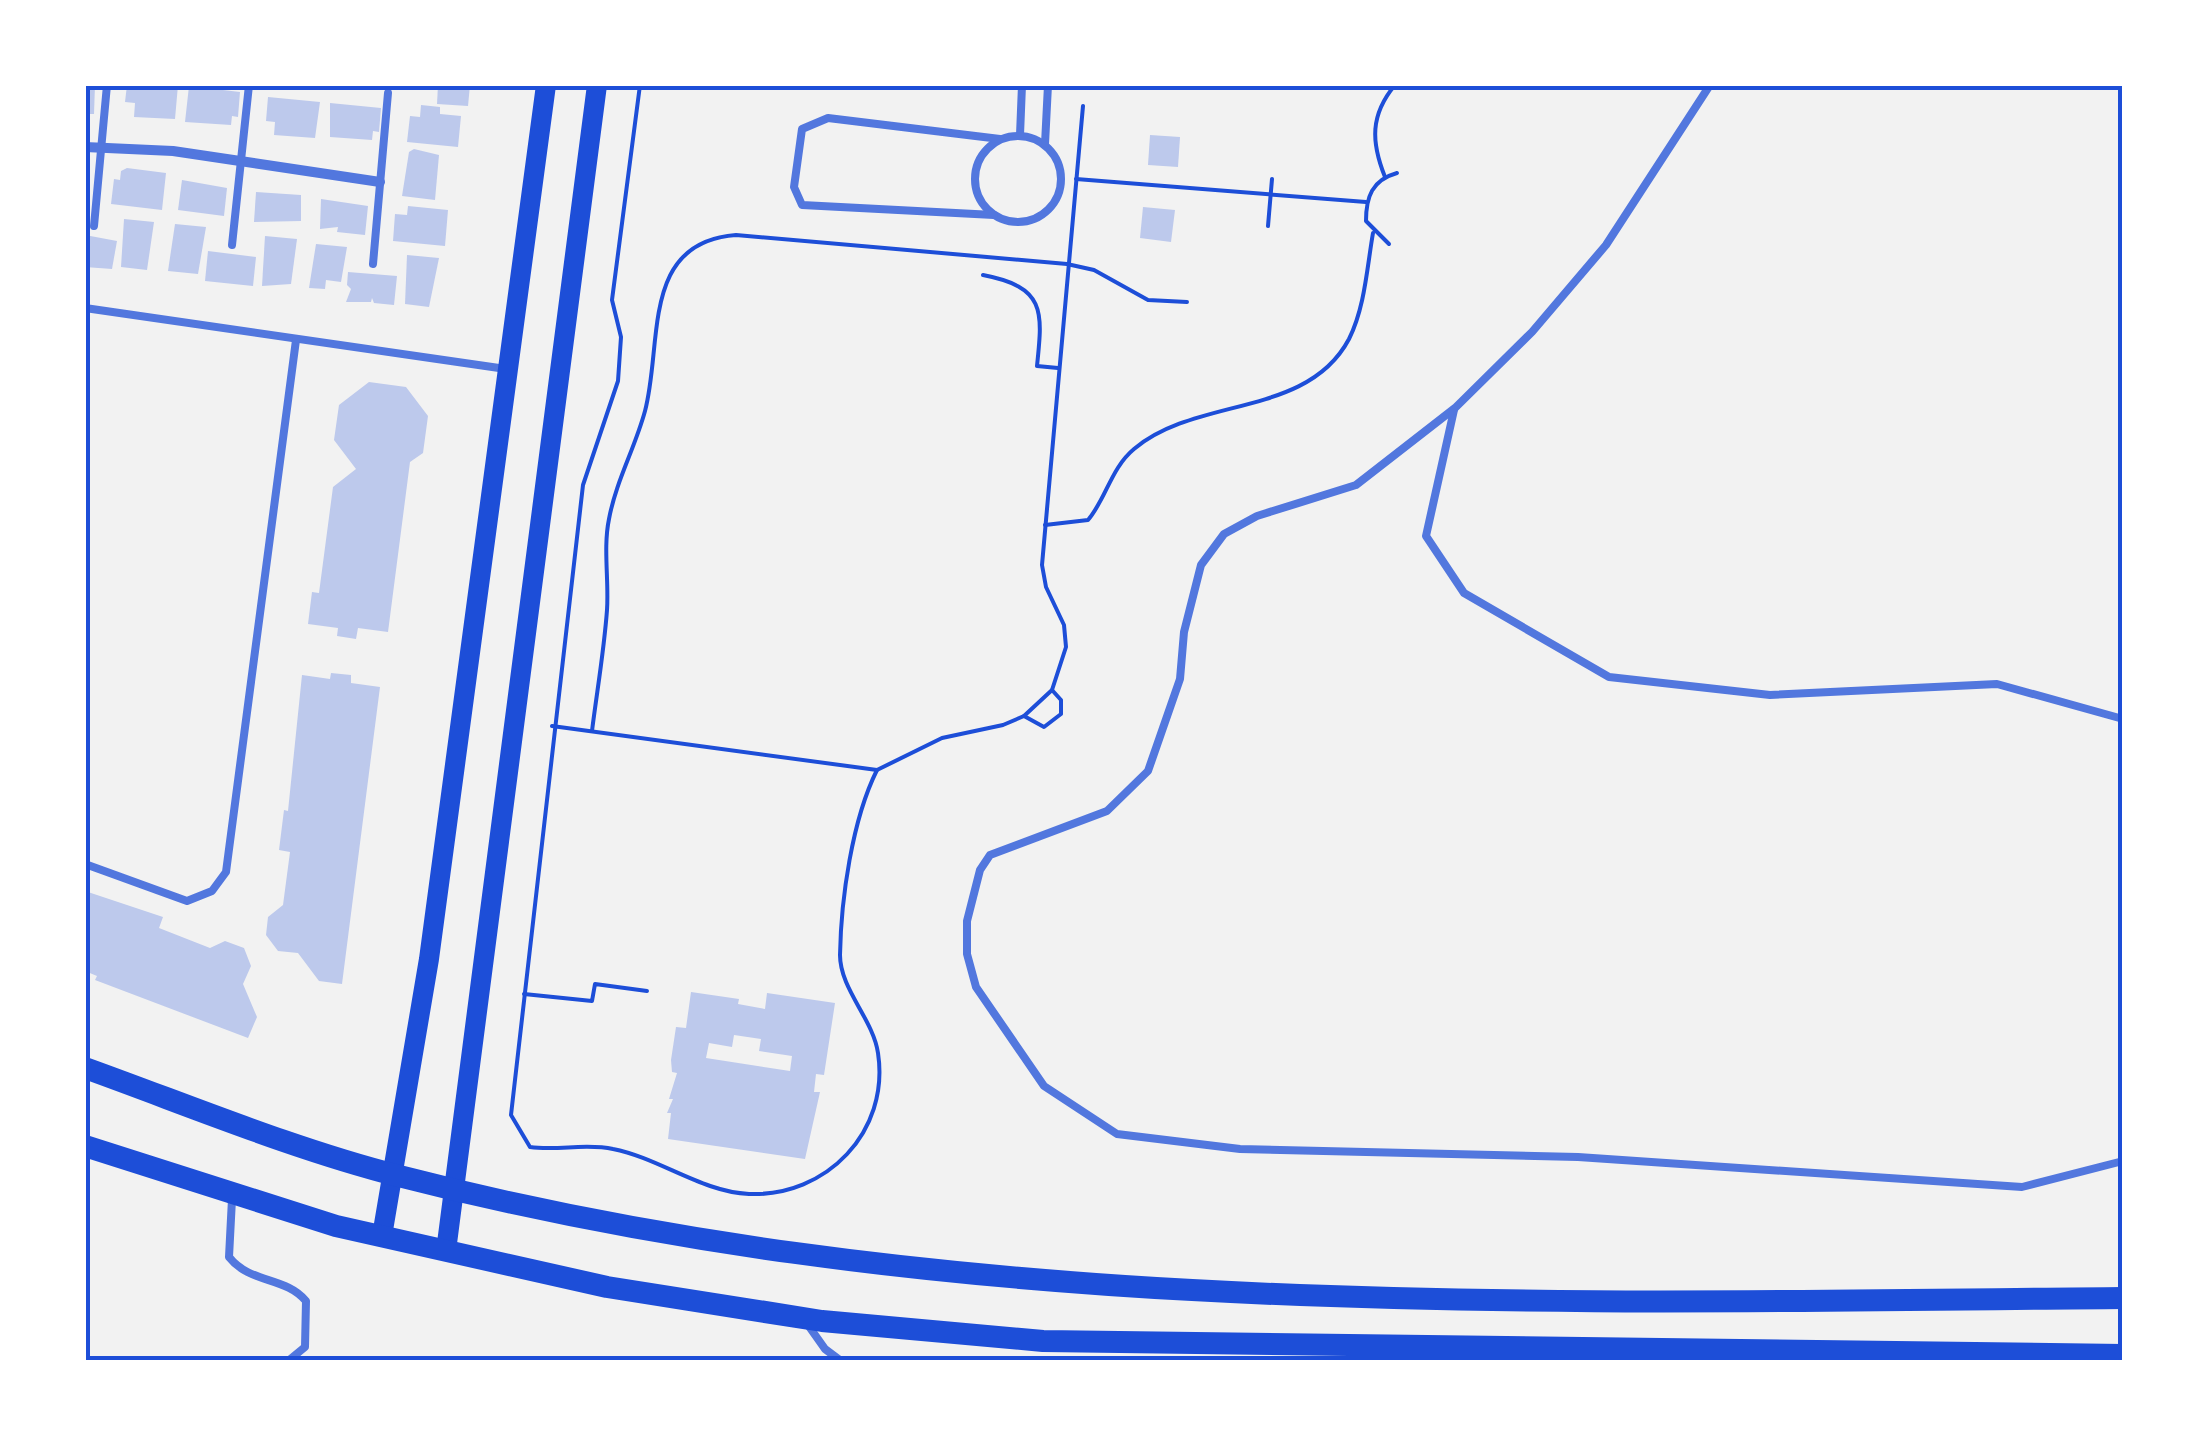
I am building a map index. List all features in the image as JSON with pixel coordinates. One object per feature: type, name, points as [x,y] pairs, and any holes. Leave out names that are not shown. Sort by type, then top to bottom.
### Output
[{"type":"main road","points":[[382,1236],[430,959],[546,85]]},
{"type":"main road","points":[[446,1251],[596,85]]},
{"type":"main road","points":[[85,1068],[393,1174],[686,1238],[911,1270],[1126,1289],[1493,1297],[2123,1298]]},
{"type":"main road","points":[[85,1146],[233,1195],[382,1236],[606,1288],[802,1318],[1044,1341],[2123,1354]]},
{"type":"street","points":[[85,146],[242,162],[380,182]]},
{"type":"lane","points":[[94,226],[107,85]]},
{"type":"lane","points":[[232,245],[249,85]]},
{"type":"lane","points":[[1020,135],[1022,85]]},
{"type":"lane","points":[[1044,144],[1020,135],[1000,139],[828,118],[802,129],[794,187],[802,205],[994,215],[1026,222],[1053,204],[1062,172],[1044,144],[1048,85]]},
{"type":"lane","points":[[1710,85],[1606,245],[1532,332],[1455,408],[1356,486],[1257,516],[1224,534],[1201,565],[1184,632],[1180,679],[1148,771],[1107,811],[1076,826],[990,855],[980,870],[967,921],[967,954],[976,987],[1044,1086],[1118,1134],[1240,1149],[1578,1157],[2022,1187],[2123,1160]]},
{"type":"lane","points":[[372,264],[388,93]]},
{"type":"lane","points":[[994,215],[981,202],[975,184],[977,166],[986,150],[1000,139]]},
{"type":"lane","points":[[85,308],[508,369]]},
{"type":"lane","points":[[85,864],[188,901],[212,891],[226,872],[296,340]]},
{"type":"lane","points":[[1455,408],[1426,536],[1464,593],[1608,678],[1770,695],[1997,684],[2123,718]]},
{"type":"lane","points":[[233,1195],[227,1230],[229,1257],[240,1272],[296,1288],[306,1301],[305,1347],[288,1361]]},
{"type":"lane","points":[[802,1318],[824,1349],[841,1361]]},
{"type":"path","points":[[640,85],[612,300],[621,337],[618,381],[582,485],[511,1115],[530,1147],[609,1148],[744,1194],[796,1190],[828,1173],[871,1124],[876,1091],[878,1054],[867,1016],[840,959],[862,800],[877,770]]},
{"type":"path","points":[[1386,85],[1386,96]]},
{"type":"path","points":[[1384,177],[1373,132],[1386,96],[1395,85]]},
{"type":"path","points":[[552,726],[877,770],[942,738],[1002,726],[1024,716],[1052,690],[1066,647],[1064,625],[1044,576],[1044,525],[1083,106]]},
{"type":"path","points":[[1388,244],[1373,233],[1366,221],[1366,202],[1384,177],[1396,173]]},
{"type":"path","points":[[1076,179],[1366,202]]},
{"type":"path","points":[[1268,226],[1272,179]]},
{"type":"path","points":[[1044,525],[1061,527],[1088,520],[1133,450],[1163,431],[1214,409],[1275,397],[1317,374],[1348,340],[1373,233]]},
{"type":"path","points":[[592,731],[607,608],[608,523],[617,485],[644,414],[656,314],[664,287],[692,248],[712,237],[736,235],[1067,264],[1094,270],[1148,300],[1187,302]]},
{"type":"path","points":[[983,276],[1010,280],[1031,294],[1043,316],[1037,366],[1058,368]]},
{"type":"path","points":[[1024,716],[1044,727],[1054,722],[1061,714],[1061,700],[1052,690]]},
{"type":"path","points":[[524,994],[592,1002],[594,984],[647,991]]},
{"type":"building","points":[[85,85],[95,85],[94,114],[85,114]]},
{"type":"building","points":[[127,85],[178,85],[175,119],[134,117],[135,103],[125,102]]},
{"type":"building","points":[[438,85],[470,85],[468,106],[437,104]]},
{"type":"building","points":[[189,86],[240,92],[238,117],[232,116],[231,125],[185,122]]},
{"type":"building","points":[[268,97],[320,102],[315,138],[274,135],[275,122],[266,121]]},
{"type":"building","points":[[330,103],[381,108],[379,132],[373,131],[372,140],[330,137]]},
{"type":"building","points":[[421,105],[440,107],[440,114],[461,116],[458,147],[407,142],[410,116],[420,117]]},
{"type":"building","points":[[1150,135],[1180,137],[1178,167],[1148,165]]},
{"type":"building","points":[[414,149],[439,155],[435,200],[402,196],[409,152]]},
{"type":"building","points":[[127,168],[166,173],[162,210],[111,204],[114,179],[120,180],[121,171]]},
{"type":"building","points":[[182,180],[227,188],[224,216],[178,210]]},
{"type":"building","points":[[256,192],[301,195],[301,221],[254,222]]},
{"type":"building","points":[[321,199],[368,206],[365,235],[337,232],[338,227],[320,229]]},
{"type":"building","points":[[408,206],[448,210],[445,246],[393,241],[395,214],[407,215]]},
{"type":"building","points":[[1143,207],[1175,210],[1171,242],[1140,238]]},
{"type":"building","points":[[124,219],[154,222],[147,270],[121,267]]},
{"type":"building","points":[[175,224],[206,227],[198,274],[168,271]]},
{"type":"building","points":[[85,235],[117,241],[112,269],[85,267]]},
{"type":"building","points":[[265,236],[297,239],[291,284],[262,286]]},
{"type":"building","points":[[316,244],[347,247],[341,282],[326,280],[325,289],[309,288]]},
{"type":"building","points":[[208,251],[256,257],[253,286],[205,281]]},
{"type":"building","points":[[407,255],[439,258],[429,307],[405,304]]},
{"type":"building","points":[[348,272],[397,276],[394,305],[374,303],[372,298],[371,302],[346,302],[351,289],[347,285]]},
{"type":"building","points":[[369,382],[406,387],[428,416],[423,453],[410,462],[388,632],[358,628],[356,639],[337,636],[338,628],[308,624],[312,592],[319,593],[333,487],[356,469],[334,440],[339,405]]},
{"type":"building","points":[[331,673],[351,675],[351,683],[380,687],[342,984],[319,981],[298,953],[278,951],[266,935],[268,917],[283,905],[290,852],[279,850],[284,810],[288,811],[302,675],[330,679]]},
{"type":"building","points":[[85,891],[163,917],[159,928],[210,948],[225,941],[244,948],[251,966],[243,984],[257,1017],[248,1038],[95,980],[97,976],[85,971]]},
{"type":"building","points":[[691,992],[739,999],[738,1004],[765,1009],[767,993],[835,1003],[824,1075],[816,1074],[814,1092],[820,1092],[805,1159],[668,1139],[671,1113],[667,1113],[677,1073],[672,1072],[671,1060],[676,1027],[686,1028]],"holes":[[[734,1035],[761,1039],[759,1051],[792,1056],[790,1071],[706,1058],[709,1043],[732,1047]]]}]
